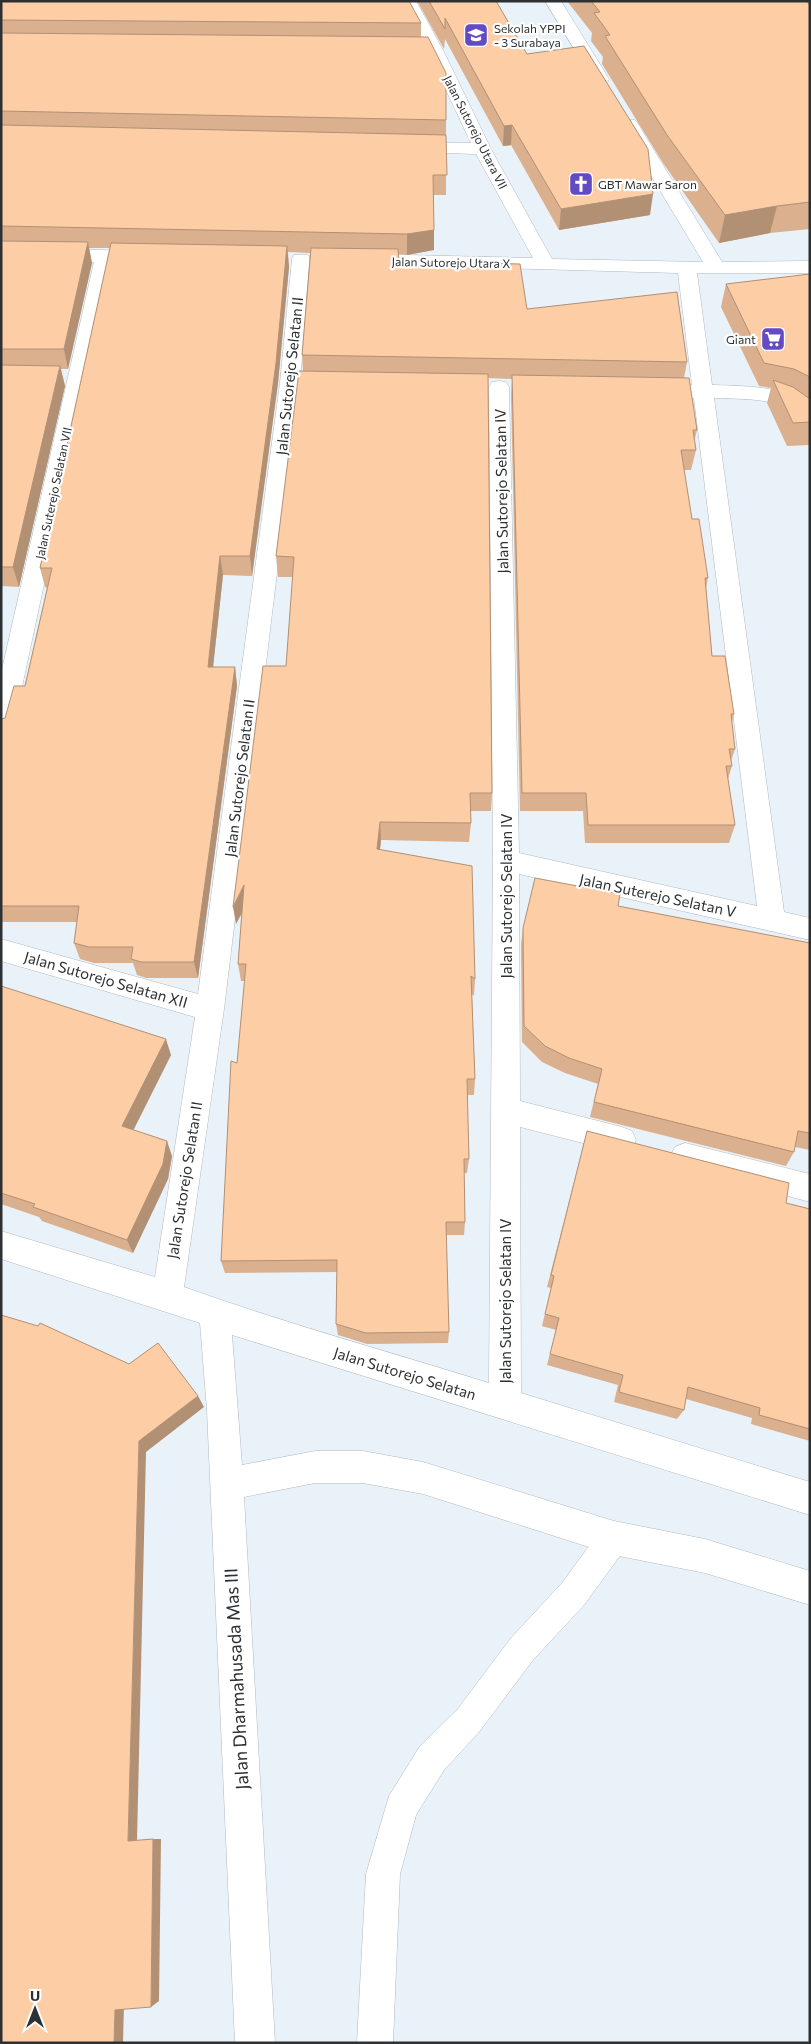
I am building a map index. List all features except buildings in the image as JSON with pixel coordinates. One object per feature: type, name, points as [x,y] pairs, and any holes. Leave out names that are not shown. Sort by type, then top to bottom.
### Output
[{"type":"street","name":"Jalan Sutorejo Utara VII","points":[[408,1],[435,50],[482,149],[545,264]]},
{"type":"street","points":[[553,1],[610,94]]},
{"type":"street","points":[[416,50],[435,50]]},
{"type":"street","points":[[620,110],[716,268]]},
{"type":"street","points":[[394,147],[482,149]]},
{"type":"street","points":[[1,254],[164,257]]},
{"type":"street","name":"Jalan Suterejo Selatan VII","points":[[1,730],[69,378],[105,256]]},
{"type":"street","name":"Jalan Sutorejo Selatan II","points":[[167,1296],[210,1009],[290,383],[301,259]]},
{"type":"street","name":"Jalan Sutorejo Utara X","points":[[350,260],[716,268],[810,267]]},
{"type":"street","points":[[687,267],[772,920]]},
{"type":"street","points":[[290,383],[314,383]]},
{"type":"street","name":"Jalan Sutorejo Selatan IV","points":[[499,387],[506,861],[505,1404]]},
{"type":"street","points":[[663,390],[702,391],[782,398],[800,404],[810,417]]},
{"type":"street","name":"Jalan Suterejo Selatan V","points":[[506,861],[810,929]]},
{"type":"street","name":"Jalan Sutorejo Selatan XII","points":[[1,950],[210,1009]]},
{"type":"street","points":[[506,1110],[810,1188]]},
{"type":"street","name":"Jalan Sutorejo Selatan","points":[[1,1245],[167,1296],[215,1315],[810,1499]]},
{"type":"street","name":"Jalan Dharmahusada Mas III","points":[[215,1315],[226,1484],[255,2043]]},
{"type":"street","points":[[226,1484],[315,1467],[364,1467],[423,1478],[614,1538],[706,1556],[810,1588]]},
{"type":"lane","points":[[375,2043],[383,1874],[402,1808],[432,1758],[468,1721],[522,1649],[573,1594],[614,1538]]},
{"type":"place","name":"Sekolah YPPI - 3 Surabaya","points":[[476,35]]},
{"type":"place","name":"GBT Mawar Saron","points":[[581,184]]},
{"type":"place","name":"Giant","points":[[773,339]]}]
